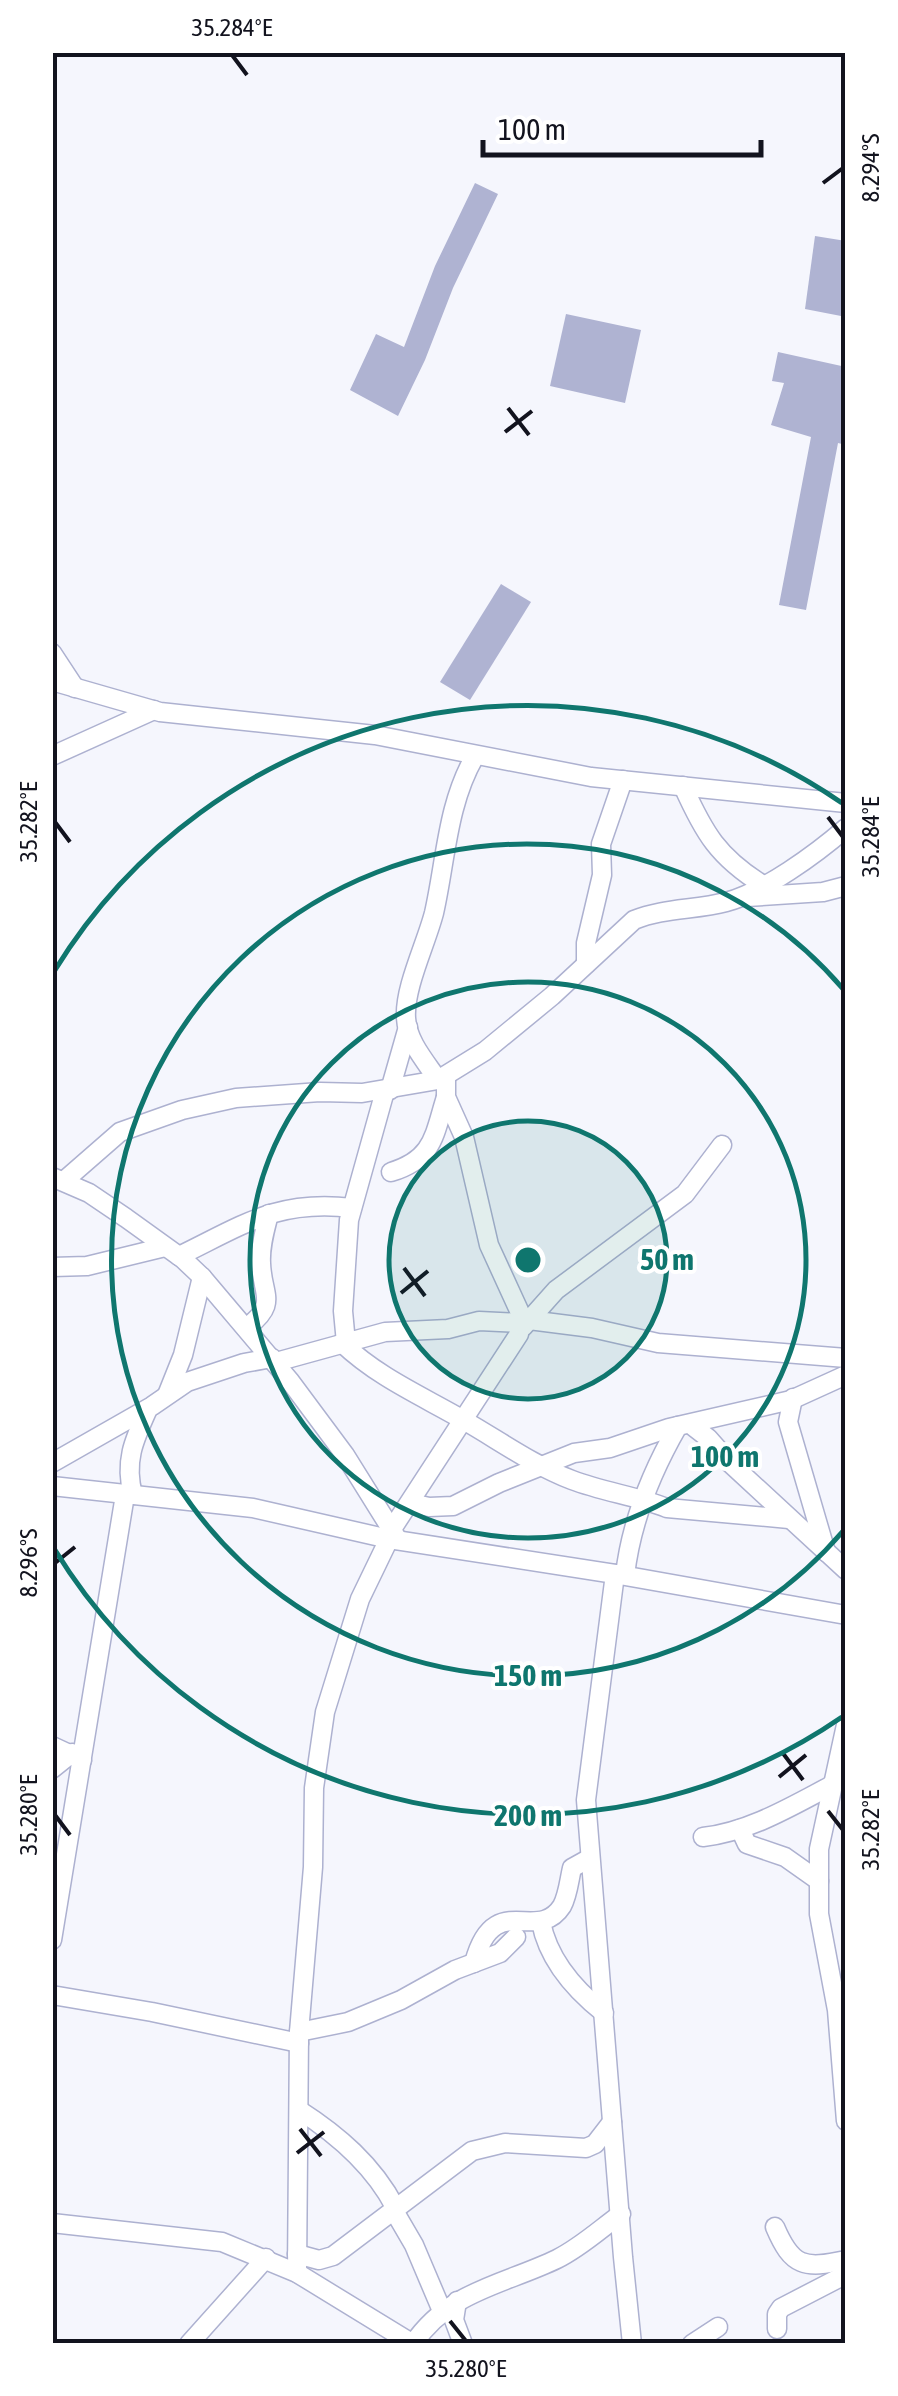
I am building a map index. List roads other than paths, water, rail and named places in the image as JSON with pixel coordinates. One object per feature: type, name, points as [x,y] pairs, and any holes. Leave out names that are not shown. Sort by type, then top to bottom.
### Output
[{"type":"street","points":[[52,653],[75,688]]},
{"type":"street","points":[[52,681],[154,710],[374,735],[623,780],[846,803]]},
{"type":"street","points":[[52,756],[154,710]]},
{"type":"street","points":[[476,756],[455,798],[434,911],[408,995],[408,1028],[352,1208],[344,1343],[397,1386],[542,1466],[608,1492],[645,1498],[667,1508],[789,1519]]},
{"type":"street","points":[[586,964],[586,943],[602,875],[600,844],[623,780]]},
{"type":"street","points":[[683,786],[717,850],[763,885]]},
{"type":"street","points":[[737,898],[763,885],[846,828]]},
{"type":"street","points":[[393,1536],[345,1455],[274,1360],[202,1277],[172,1251],[59,1178],[120,1132],[182,1110],[236,1098],[387,1091],[443,1084],[552,996],[634,920],[737,898],[824,892],[846,886]]},
{"type":"street","points":[[408,1028],[419,1053],[443,1084],[464,1137],[489,1245],[523,1324]]},
{"type":"street","points":[[391,1172],[419,1160],[428,1150],[443,1084]]},
{"type":"street","points":[[297,2263],[299,2038],[313,1867],[314,1788],[325,1712],[360,1600],[412,1503],[523,1324],[556,1290],[685,1194],[722,1145]]},
{"type":"street","points":[[52,1267],[87,1266],[172,1251],[293,1206],[323,1204],[352,1208]]},
{"type":"street","points":[[246,1328],[268,1302],[260,1264],[269,1214]]},
{"type":"street","points":[[168,1395],[183,1355],[202,1277]]},
{"type":"street","points":[[52,1464],[188,1382],[214,1372],[405,1330],[448,1329],[479,1321],[592,1328],[658,1342],[846,1358]]},
{"type":"street","points":[[412,1503],[453,1506],[574,1454],[610,1448],[794,1398],[846,1375]]},
{"type":"street","points":[[794,1398],[788,1422],[826,1552]]},
{"type":"street","points":[[52,1940],[77,1757],[129,1495],[129,1454],[148,1409]]},
{"type":"street","points":[[632,2344],[586,1800],[620,1574],[663,1453],[684,1425]]},
{"type":"street","points":[[684,1425],[708,1438],[846,1570]]},
{"type":"street","points":[[52,1486],[253,1508],[846,1615]]},
{"type":"street","points":[[846,1724],[818,1849],[819,1914],[837,2010],[846,2120]]},
{"type":"street","points":[[52,1746],[77,1757]]},
{"type":"street","points":[[52,1770],[77,1757]]},
{"type":"street","points":[[703,1836],[740,1830],[832,1785]]},
{"type":"street","points":[[740,1830],[748,1844],[785,1857],[818,1881]]},
{"type":"street","points":[[474,1962],[481,1940],[493,1926],[515,1919],[542,1922],[555,1914],[563,1904],[572,1868],[590,1858]]},
{"type":"street","points":[[542,1922],[550,1950],[561,1967],[582,1995],[604,2013]]},
{"type":"street","points":[[52,1994],[299,2038],[348,2022],[500,1953],[516,1938]]},
{"type":"street","points":[[298,2110],[354,2152],[387,2192],[450,2306],[464,2344]]},
{"type":"street","points":[[52,2223],[222,2242],[266,2258],[297,2263],[319,2260],[333,2256],[472,2151],[505,2142],[586,2148],[595,2144],[612,2122]]},
{"type":"street","points":[[297,2263],[413,2344],[424,2327],[450,2306],[555,2260],[586,2243],[620,2214]]},
{"type":"street","points":[[776,2227],[796,2262],[846,2260]]},
{"type":"street","points":[[190,2344],[266,2258]]},
{"type":"street","points":[[777,2328],[781,2308],[839,2278],[846,2268]]},
{"type":"street","points":[[692,2344],[718,2327]]}]
